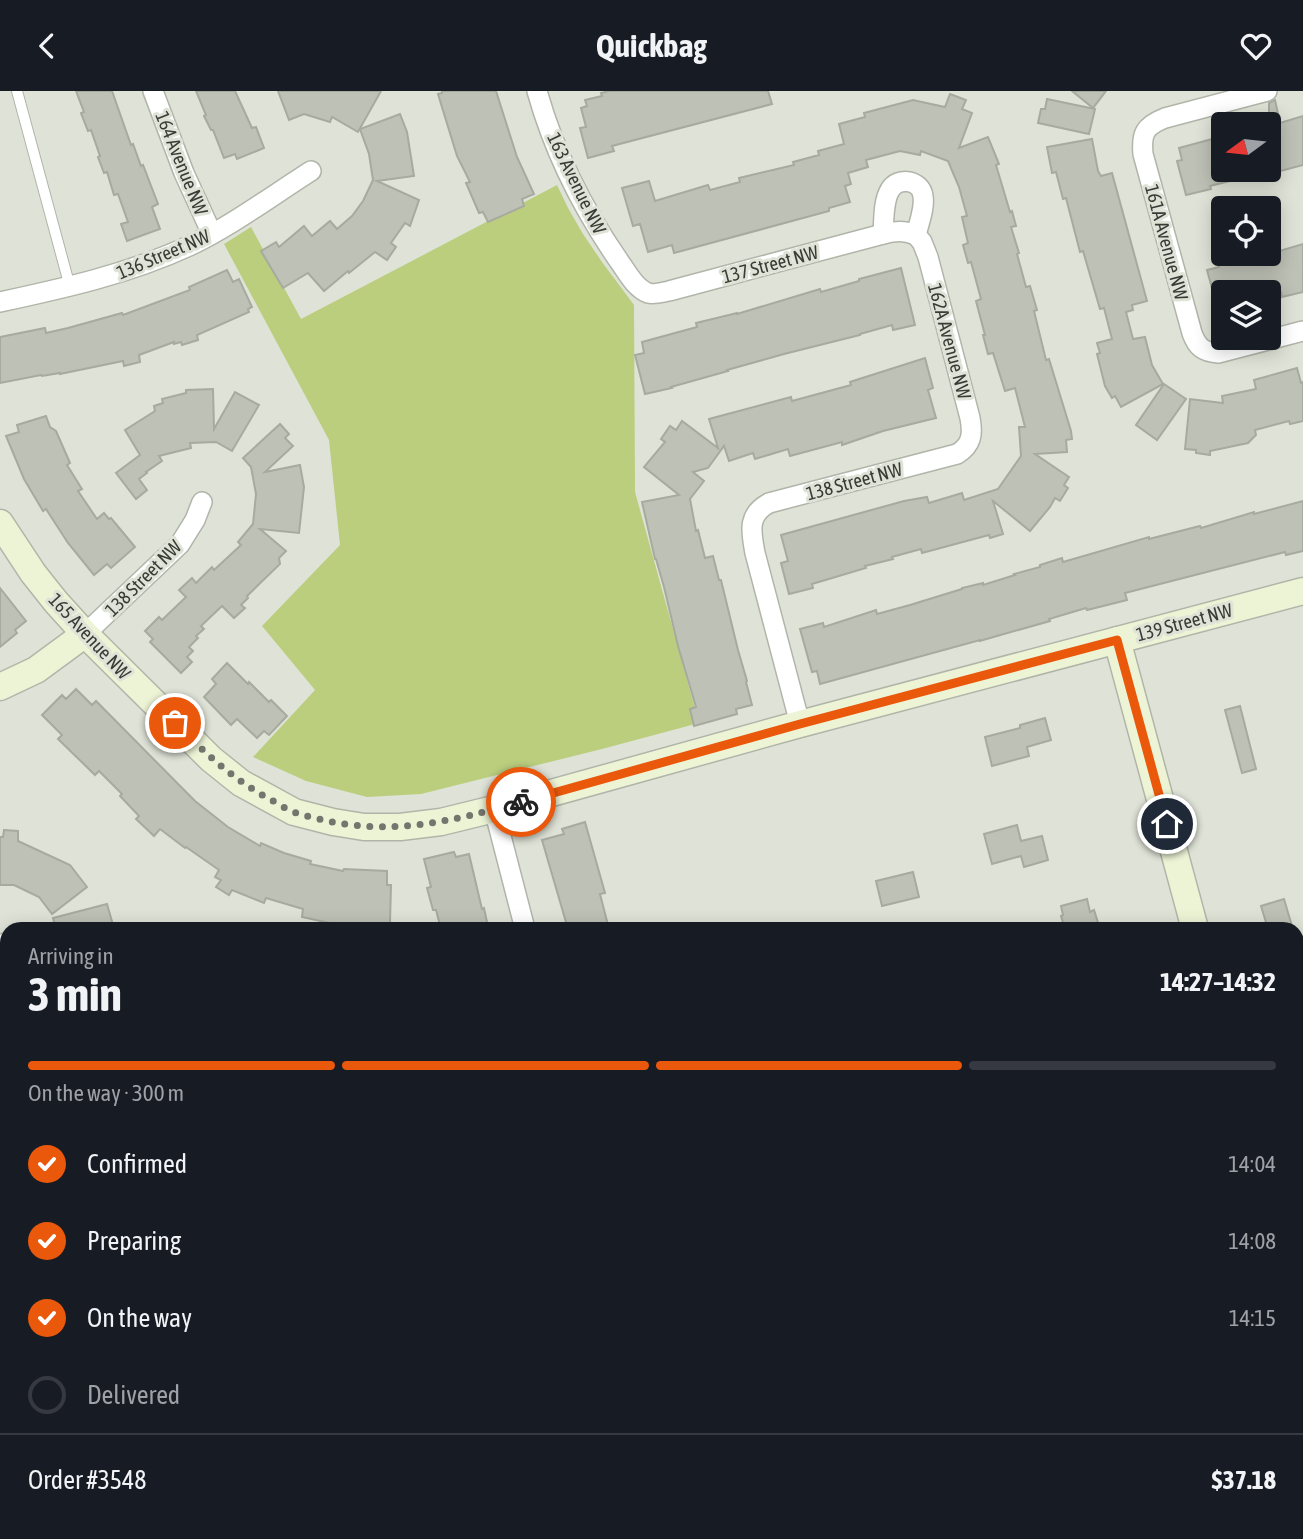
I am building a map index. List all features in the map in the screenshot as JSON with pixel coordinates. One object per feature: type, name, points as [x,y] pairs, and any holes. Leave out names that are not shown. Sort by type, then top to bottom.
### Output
[{"type":"street","name":"164 Avenue NW","points":[[153,91],[184,173],[212,234]]},
{"type":"street","name":"163 Avenue NW","points":[[537,91],[547,124],[568,174],[594,224],[639,287],[649,293],[658,293]]},
{"type":"street","name":"161A Avenue NW","points":[[1268,91],[1152,123],[1144,132],[1143,154],[1192,333],[1200,349],[1217,353],[1303,331]]},
{"type":"street","name":"136 Street NW","points":[[0,302],[133,269],[190,246],[311,171]]},
{"type":"street","points":[[883,234],[889,191],[899,182],[910,181],[923,193],[924,201],[916,235]]},
{"type":"street","name":"137 Street NW","points":[[658,293],[895,231],[916,235]]},
{"type":"street","name":"162A Avenue NW","points":[[916,235],[928,257],[970,418],[972,436],[965,449]]},
{"type":"street","name":"138 Street NW","points":[[800,724],[755,553],[752,524],[754,517],[759,509],[769,503],[948,457],[965,449]]},
{"type":"street","name":"138 Street NW","points":[[0,687],[36,670],[85,634],[180,544],[195,520],[202,502]]},
{"type":"street","name":"165 Avenue NW","points":[[0,523],[33,573],[85,634],[211,759],[241,783],[294,812],[333,823]]},
{"type":"street","name":"139 Street NW","points":[[333,823],[364,827],[400,827],[441,822],[1303,591]]},
{"type":"street","points":[[1117,640],[1193,922]]},
{"type":"street","points":[[494,809],[523,922]]},
{"type":"lane","points":[[16,91],[69,287]]},
{"type":"green space","points":[[557,185],[583,234],[634,305],[635,492],[699,723],[421,794],[367,797],[306,781],[253,757],[315,690],[262,626],[340,545],[329,440],[224,244],[251,227],[301,319]]},
{"type":"building","points":[[76,91],[112,91],[131,145],[133,144],[141,166],[143,165],[158,204],[152,207],[160,229],[127,241],[121,224],[128,222],[118,194],[114,195],[107,172],[104,173],[91,130],[88,131],[81,113],[84,112]]},
{"type":"building","points":[[196,91],[235,91],[252,128],[256,127],[264,148],[237,159],[235,154],[224,158],[213,130],[204,116],[206,115]]},
{"type":"building","points":[[278,91],[381,91],[358,132],[332,117],[330,122],[304,114],[289,120]]},
{"type":"building","points":[[442,91],[496,91],[517,157],[534,194],[522,199],[524,206],[488,222],[483,212],[479,213],[466,183],[470,182],[457,156],[441,104],[438,94]]},
{"type":"building","points":[[768,91],[772,104],[612,146],[614,151],[588,158],[580,128],[586,127],[581,108],[587,106],[585,100],[602,96],[601,93]]},
{"type":"building","points":[[1072,91],[1106,91],[1093,108]]},
{"type":"building","points":[[950,94],[966,100],[962,109],[972,113],[959,148],[988,137],[999,164],[996,165],[1016,226],[1011,227],[1019,253],[1017,254],[1026,287],[1030,286],[1046,360],[1049,359],[1072,439],[1066,440],[1067,452],[1035,454],[1069,477],[1064,485],[1068,488],[1060,501],[1055,498],[1030,531],[993,501],[1003,534],[990,538],[989,535],[922,553],[921,549],[892,557],[893,559],[812,584],[813,588],[789,594],[781,563],[788,561],[781,535],[904,501],[927,497],[929,503],[962,493],[964,500],[998,489],[1021,456],[1019,427],[1025,427],[1015,388],[1005,391],[993,353],[988,354],[976,301],[981,299],[971,262],[968,263],[963,245],[968,243],[962,217],[967,216],[959,187],[948,161],[921,151],[920,155],[900,151],[866,160],[868,167],[848,173],[851,184],[845,186],[850,202],[829,208],[829,211],[674,253],[672,245],[648,252],[640,224],[633,226],[622,188],[649,181],[655,201],[708,185],[710,190],[740,182],[739,178],[794,165],[793,162],[819,155],[818,151],[844,144],[839,124],[865,117],[864,113],[913,100],[945,107]]},
{"type":"building","points":[[1047,99],[1095,109],[1089,134],[1038,123],[1041,109],[1045,109]]},
{"type":"building","points":[[1275,100],[1278,112],[1269,112],[1269,103]]},
{"type":"building","points":[[400,114],[407,132],[414,176],[377,181],[419,200],[410,226],[405,223],[391,243],[396,247],[387,260],[375,252],[324,291],[308,273],[283,288],[261,251],[276,242],[279,247],[304,226],[312,236],[330,221],[337,229],[352,216],[373,180],[369,154],[360,129]]},
{"type":"building","points":[[1303,116],[1303,165],[1281,171],[1281,123]]},
{"type":"building","points":[[1092,139],[1098,171],[1101,176],[1112,173],[1147,301],[1132,305],[1133,310],[1126,312],[1133,339],[1145,337],[1152,365],[1163,384],[1121,407],[1105,386],[1097,354],[1100,353],[1097,343],[1112,339],[1104,308],[1100,309],[1083,251],[1080,252],[1066,198],[1063,199],[1056,172],[1052,173],[1047,147]]},
{"type":"building","points":[[1211,139],[1211,182],[1226,182],[1186,195],[1177,161],[1182,160],[1179,148]]},
{"type":"building","points":[[1303,244],[1303,292],[1282,297],[1281,280],[1211,280],[1211,285],[1207,270],[1219,266],[1281,266],[1281,250]]},
{"type":"building","points":[[901,268],[915,325],[893,330],[892,325],[645,394],[635,355],[644,353],[642,342],[697,327],[696,323],[737,314],[820,289],[821,292]]},
{"type":"building","points":[[227,270],[233,282],[239,279],[252,307],[248,309],[249,312],[197,335],[198,340],[182,345],[181,342],[174,342],[139,355],[140,362],[124,366],[123,361],[0,383],[0,337],[45,328],[46,333],[122,313],[123,315],[190,290],[189,287]]},
{"type":"building","points":[[925,358],[933,388],[928,390],[936,418],[883,431],[842,445],[842,442],[790,456],[788,449],[755,459],[753,453],[729,461],[724,446],[708,468],[693,472],[704,481],[690,499],[696,531],[698,530],[705,558],[713,556],[721,580],[752,705],[736,709],[737,714],[694,726],[690,709],[696,707],[642,502],[679,495],[644,467],[665,442],[661,439],[670,426],[676,430],[682,421],[718,448],[709,419],[791,397],[792,401],[851,385],[850,382]]},
{"type":"building","points":[[1297,368],[1301,383],[1303,382],[1303,421],[1290,424],[1289,421],[1255,430],[1256,435],[1248,443],[1210,451],[1210,455],[1185,449],[1190,399],[1223,403],[1222,396],[1256,389],[1254,380]]},
{"type":"building","points":[[1164,384],[1186,399],[1157,440],[1136,425]]},
{"type":"building","points":[[213,389],[214,429],[235,392],[259,405],[232,451],[216,442],[190,443],[191,448],[159,456],[162,461],[139,479],[147,490],[136,499],[116,473],[140,455],[125,430],[155,411],[154,406],[163,403],[162,399],[186,393],[186,390]]},
{"type":"building","points":[[46,416],[70,463],[67,465],[82,489],[78,491],[97,519],[104,513],[111,518],[135,547],[111,568],[107,564],[94,575],[68,543],[46,509],[43,511],[24,479],[6,436],[19,432],[17,425]]},
{"type":"building","points":[[280,424],[289,434],[285,438],[293,446],[265,472],[300,465],[304,487],[299,533],[260,529],[286,551],[279,558],[280,564],[247,596],[241,605],[245,608],[234,618],[222,606],[201,626],[204,629],[189,647],[193,651],[187,657],[192,662],[181,673],[150,642],[153,639],[145,631],[159,617],[162,620],[186,597],[179,590],[192,578],[196,583],[241,545],[238,542],[253,524],[256,494],[251,467],[243,458]]},
{"type":"building","points":[[1303,501],[1303,551],[1286,555],[1285,552],[1125,593],[1127,600],[1087,610],[1086,608],[980,641],[820,684],[817,671],[812,672],[800,629],[823,623],[824,627],[876,610],[877,614],[962,588],[983,585],[1062,558],[1063,562],[1149,537],[1200,526],[1201,528]]},
{"type":"building","points":[[0,588],[26,621],[15,630],[17,633],[0,647]]},
{"type":"building","points":[[227,663],[287,716],[269,735],[264,731],[257,738],[237,719],[231,725],[204,697],[216,684],[212,679]]},
{"type":"building","points":[[76,689],[92,705],[96,701],[195,801],[228,827],[260,846],[261,843],[311,861],[310,864],[343,871],[387,871],[387,885],[391,885],[390,922],[325,922],[302,917],[303,909],[266,898],[264,903],[232,890],[229,895],[216,887],[221,880],[215,877],[219,870],[160,829],[154,836],[136,819],[139,816],[120,796],[122,794],[99,771],[95,775],[58,739],[62,735],[42,715],[62,695],[66,699]]},
{"type":"building","points":[[1240,706],[1256,769],[1242,773],[1225,710]]},
{"type":"building","points":[[1045,718],[1051,740],[1027,747],[1029,756],[992,766],[985,737]]},
{"type":"building","points":[[585,822],[605,893],[600,894],[607,922],[566,922],[542,840],[564,834],[562,829]]},
{"type":"building","points":[[1017,825],[1021,841],[1042,836],[1048,860],[1024,867],[1021,856],[992,864],[984,834]]},
{"type":"building","points":[[4,830],[18,831],[18,841],[70,865],[87,887],[52,914],[39,897],[14,885],[0,885],[0,837],[3,837]]},
{"type":"building","points":[[454,852],[456,857],[469,854],[487,922],[439,922],[427,888],[431,887],[424,859]]},
{"type":"building","points":[[913,872],[919,897],[882,906],[876,881]]},
{"type":"building","points":[[1087,899],[1090,912],[1094,910],[1098,922],[1063,922],[1061,906]]},
{"type":"building","points":[[1284,899],[1291,922],[1266,922],[1261,906]]},
{"type":"building","points":[[107,904],[112,922],[54,922],[53,918]]},
{"type":"way so far","points":[[175,723],[211,759],[241,783],[294,812],[333,823],[364,827],[400,827],[441,822],[521,802]]},
{"type":"route","points":[[521,802],[1117,640],[1167,824]]}]
